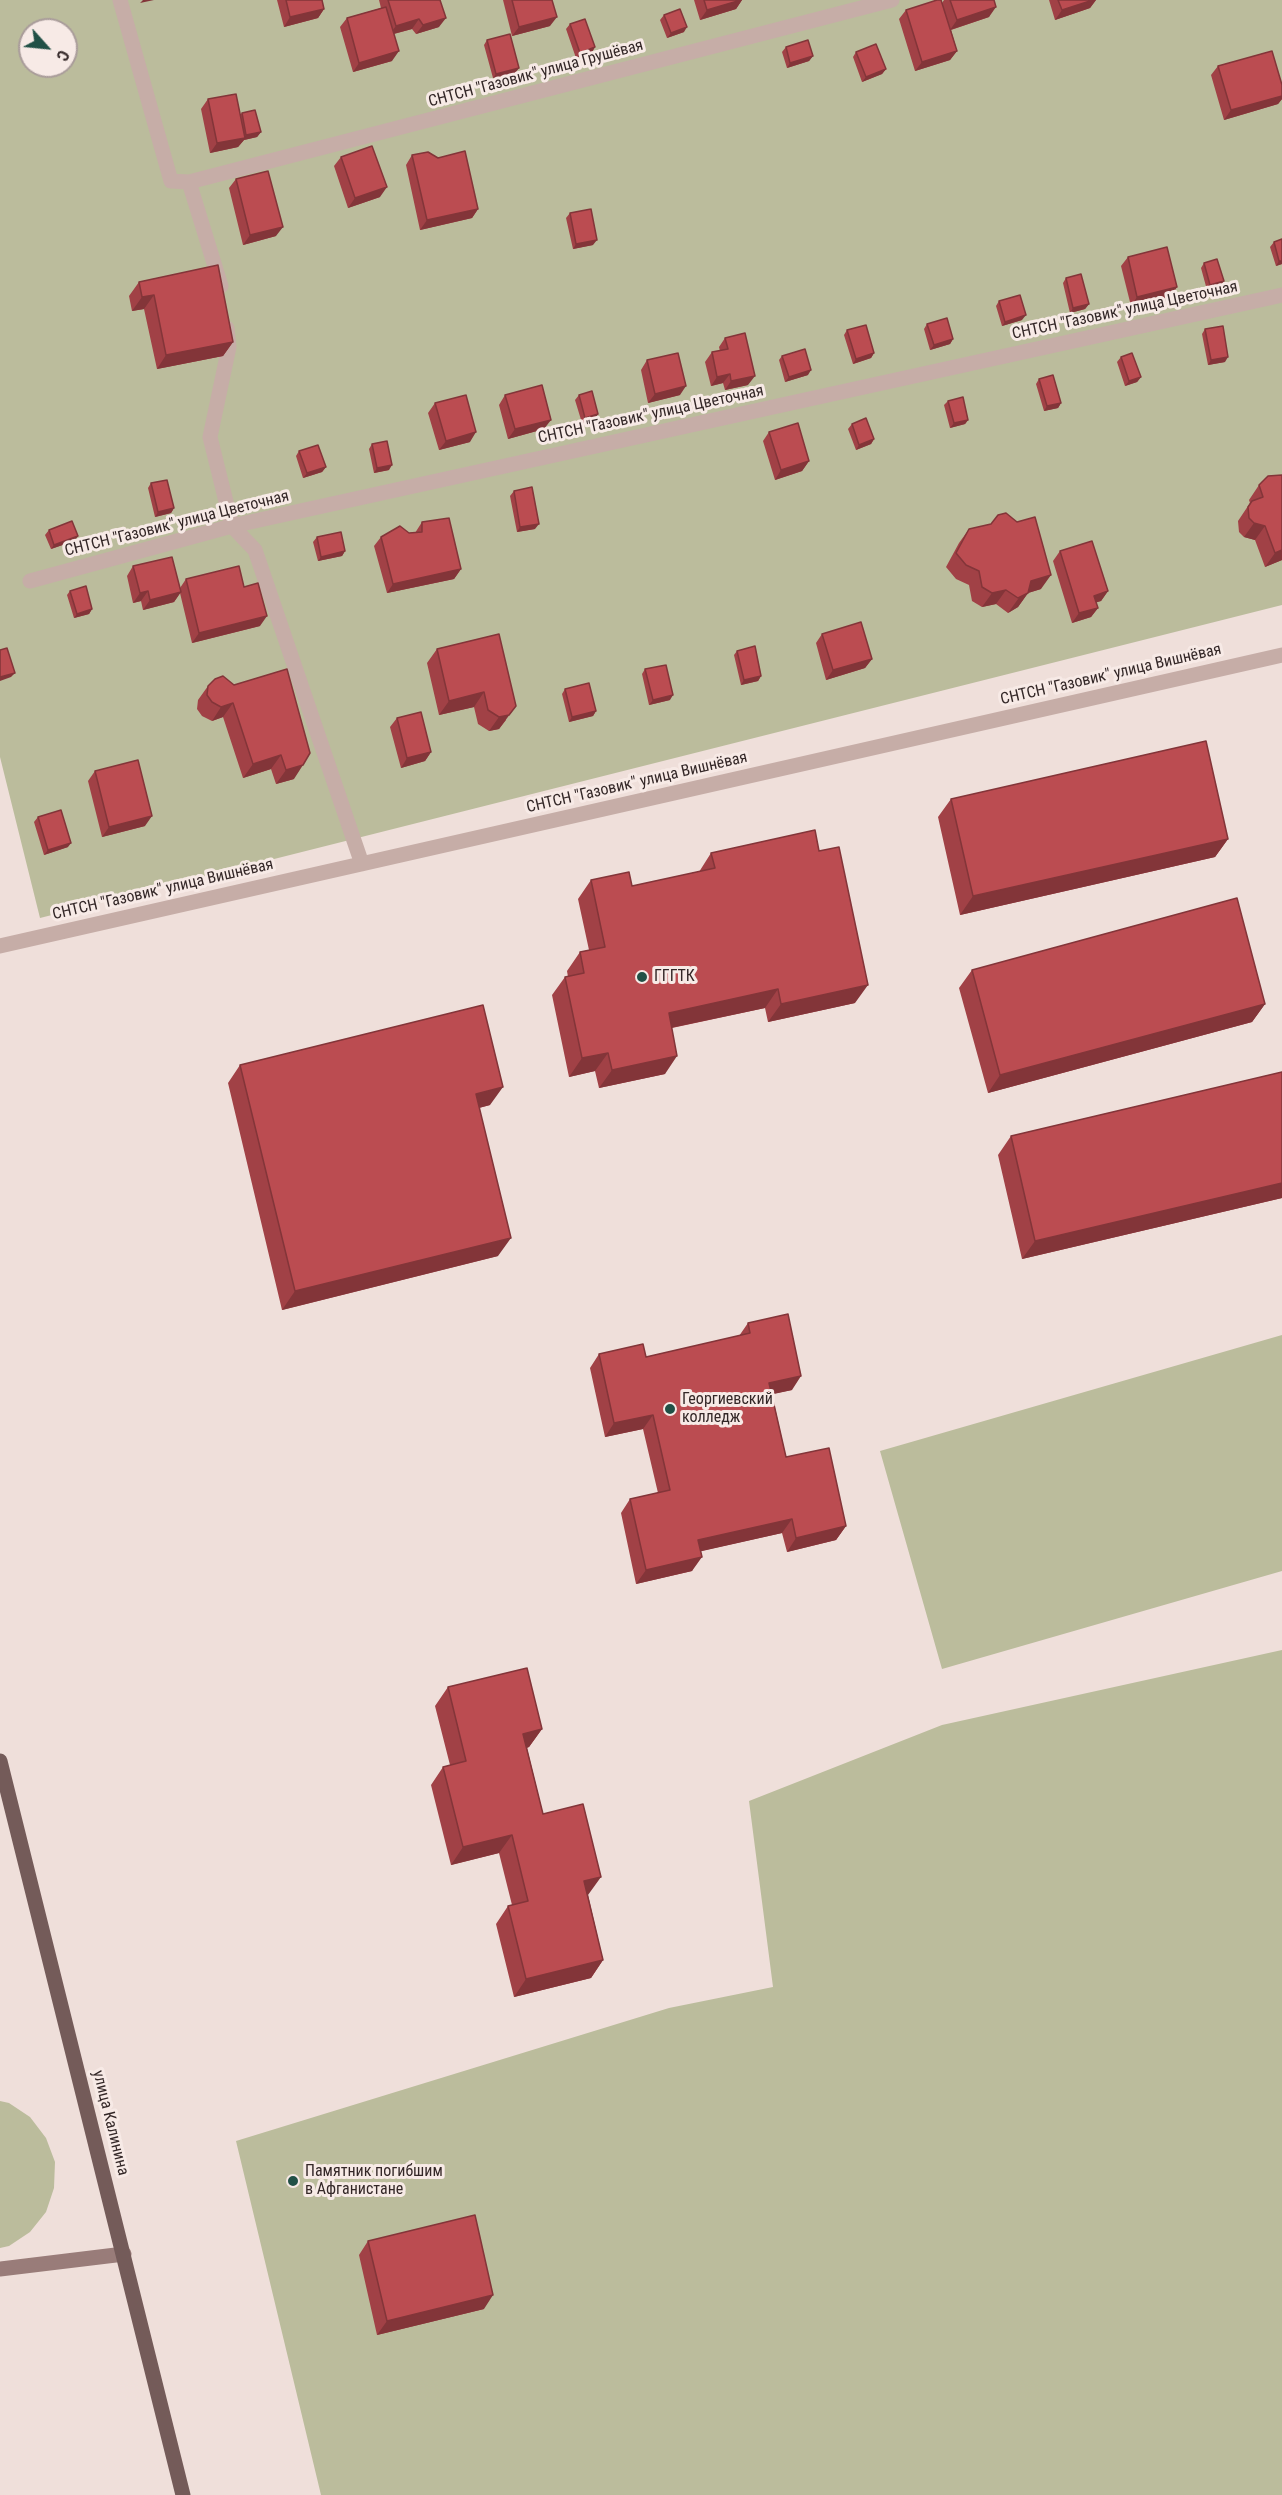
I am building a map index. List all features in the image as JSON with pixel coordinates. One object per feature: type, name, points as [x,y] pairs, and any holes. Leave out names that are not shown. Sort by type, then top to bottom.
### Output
[{"type":"main road","name":"улица Калинина","points":[[0,1761],[183,2495]]},
{"type":"street","points":[[120,0],[171,182],[189,182],[224,307],[229,347],[210,437],[232,526],[255,550],[362,864]]},
{"type":"street","name":"СНТСН \"Газовик\" улица Грушёвая","points":[[189,182],[892,0]]},
{"type":"street","name":"СНТСН \"Газовик\" улица Цветочная","points":[[30,581],[232,526],[1282,295]]},
{"type":"street","name":"СНТСН \"Газовик\" улица Вишнёвая","points":[[0,946],[1282,655]]},
{"type":"street","points":[[0,2269],[124,2254]]},
{"type":"green space","points":[[0,0],[1282,0],[1282,605],[40,918],[0,757]]},
{"type":"green space","points":[[1282,1335],[1282,1571],[942,1669],[880,1451]]},
{"type":"green space","points":[[1282,1650],[1282,2495],[321,2495],[236,2141],[669,2008],[773,1987],[749,1801],[942,1725]]},
{"type":"green space","points":[[0,2101],[9,2103],[30,2117],[46,2138],[55,2162],[54,2188],[46,2212],[30,2232],[9,2246],[0,2248]]},
{"type":"building","points":[[286,0],[322,0],[324,9],[290,17]]},
{"type":"building","points":[[388,0],[440,0],[446,18],[423,25],[419,19],[396,26]]},
{"type":"building","points":[[512,0],[552,0],[557,17],[519,27]]},
{"type":"building","points":[[704,0],[741,0],[707,10]]},
{"type":"building","points":[[941,0],[957,51],[922,62],[906,10]]},
{"type":"building","points":[[950,0],[994,0],[996,7],[957,20]]},
{"type":"building","points":[[1058,0],[1093,0],[1062,10]]},
{"type":"building","points":[[386,7],[399,51],[359,63],[347,18]]},
{"type":"building","points":[[680,9],[687,27],[671,33],[664,15]]},
{"type":"building","points":[[585,19],[595,47],[580,53],[570,24]]},
{"type":"building","points":[[510,34],[519,68],[496,74],[487,40]]},
{"type":"building","points":[[808,40],[813,56],[790,63],[786,47]]},
{"type":"building","points":[[876,44],[886,69],[866,77],[856,52]]},
{"type":"building","points":[[1272,51],[1282,85],[1282,96],[1231,110],[1218,66]]},
{"type":"building","points":[[236,94],[245,138],[217,143],[208,99]]},
{"type":"building","points":[[255,110],[261,132],[246,135],[242,113]]},
{"type":"building","points":[[372,146],[387,187],[355,198],[341,157]]},
{"type":"building","points":[[465,151],[478,209],[427,220],[412,155],[428,152],[438,158]]},
{"type":"building","points":[[268,171],[283,227],[250,235],[236,179]]},
{"type":"building","points":[[591,209],[597,240],[576,244],[570,213]]},
{"type":"building","points":[[1282,239],[1282,261],[1279,261],[1274,242]]},
{"type":"building","points":[[1167,247],[1177,287],[1137,297],[1128,257]]},
{"type":"building","points":[[1217,259],[1224,281],[1210,285],[1204,263]]},
{"type":"building","points":[[218,265],[233,342],[166,355],[154,295],[142,297],[139,282]]},
{"type":"building","points":[[1081,274],[1089,304],[1073,308],[1066,278]]},
{"type":"building","points":[[1020,295],[1026,315],[1005,322],[999,301]]},
{"type":"building","points":[[947,318],[953,339],[934,345],[927,324]]},
{"type":"building","points":[[866,325],[874,353],[856,359],[847,330]]},
{"type":"building","points":[[1223,326],[1228,357],[1211,360],[1205,329]]},
{"type":"building","points":[[745,333],[755,376],[731,381],[730,374],[717,377],[712,352],[728,349],[725,338]]},
{"type":"building","points":[[805,349],[811,370],[789,377],[782,356]]},
{"type":"building","points":[[678,353],[686,386],[655,394],[647,360]]},
{"type":"building","points":[[1132,353],[1141,377],[1129,381],[1121,357]]},
{"type":"building","points":[[1053,375],[1061,403],[1047,406],[1039,379]]},
{"type":"building","points":[[542,385],[551,420],[515,429],[505,395]]},
{"type":"building","points":[[592,391],[598,414],[585,418],[579,395]]},
{"type":"building","points":[[466,395],[476,432],[446,441],[435,403]]},
{"type":"building","points":[[963,397],[968,420],[954,423],[948,401]]},
{"type":"building","points":[[866,418],[874,439],[859,445],[852,424]]},
{"type":"building","points":[[798,423],[809,461],[781,470],[769,432]]},
{"type":"building","points":[[387,441],[392,465],[377,468],[372,444]]},
{"type":"building","points":[[318,445],[326,467],[307,473],[299,451]]},
{"type":"building","points":[[1282,475],[1282,550],[1275,553],[1265,526],[1254,523],[1249,518],[1248,507],[1252,501],[1263,497],[1259,485],[1268,476]]},
{"type":"building","points":[[167,480],[174,508],[158,512],[151,483]]},
{"type":"building","points":[[532,487],[539,524],[520,527],[514,491]]},
{"type":"building","points":[[1006,513],[1017,522],[1035,517],[1051,575],[1031,581],[1028,593],[1018,598],[1006,590],[992,593],[982,587],[979,571],[966,565],[956,553],[969,529],[991,524],[998,515]]},
{"type":"building","points":[[449,518],[461,569],[393,584],[381,537],[400,526],[409,533],[422,532],[422,522]]},
{"type":"building","points":[[72,521],[78,536],[54,545],[49,530]]},
{"type":"building","points":[[341,532],[345,551],[321,557],[317,537]]},
{"type":"building","points":[[1092,541],[1108,591],[1094,596],[1098,608],[1079,613],[1060,551]]},
{"type":"building","points":[[172,557],[181,592],[150,600],[148,591],[140,593],[133,566]]},
{"type":"building","points":[[239,566],[244,587],[258,583],[267,616],[199,633],[186,579]]},
{"type":"building","points":[[86,586],[92,609],[77,614],[70,591]]},
{"type":"building","points":[[861,622],[872,659],[833,670],[822,634]]},
{"type":"building","points":[[499,634],[516,706],[509,715],[499,717],[488,710],[484,692],[449,701],[437,649]]},
{"type":"building","points":[[755,646],[761,676],[744,680],[737,651]]},
{"type":"building","points":[[7,648],[15,673],[0,677],[0,650]]},
{"type":"building","points":[[666,665],[673,695],[653,700],[645,669]]},
{"type":"building","points":[[287,669],[310,753],[303,765],[286,770],[281,755],[253,764],[233,703],[221,707],[212,702],[207,695],[208,686],[215,679],[223,676],[234,685]]},
{"type":"building","points":[[589,683],[596,711],[572,717],[565,689]]},
{"type":"building","points":[[421,712],[431,752],[407,758],[397,718]]},
{"type":"building","points":[[1206,741],[1228,839],[973,896],[951,799]]},
{"type":"building","points":[[138,760],[152,816],[109,827],[95,771]]},
{"type":"building","points":[[61,810],[71,843],[48,850],[38,817]]},
{"type":"building","points":[[815,830],[819,851],[839,847],[868,985],[781,1004],[778,989],[669,1013],[677,1056],[612,1070],[608,1053],[582,1058],[565,977],[584,973],[580,952],[605,947],[591,880],[629,872],[632,886],[715,868],[711,853]]},
{"type":"building","points":[[1237,898],[1265,1004],[1000,1075],[972,970]]},
{"type":"building","points":[[483,1005],[503,1087],[476,1094],[511,1238],[295,1291],[240,1065]]},
{"type":"building","points":[[1282,1072],[1282,1183],[1035,1241],[1011,1136]]},
{"type":"building","points":[[788,1314],[801,1376],[769,1383],[786,1457],[829,1448],[846,1526],[796,1538],[792,1519],[698,1540],[702,1557],[646,1570],[630,1499],[670,1490],[653,1415],[614,1423],[599,1354],[643,1344],[646,1357],[750,1333],[748,1323]]},
{"type":"building","points":[[527,1668],[542,1729],[523,1734],[543,1814],[583,1804],[601,1877],[584,1881],[603,1960],[526,1979],[508,1906],[528,1901],[512,1835],[463,1847],[443,1767],[466,1761],[448,1687]]},
{"type":"building","points":[[475,2215],[493,2295],[387,2321],[368,2241]]},
{"type":"place","name":"ГГГТК","points":[[642,977]]},
{"type":"place","name":"Георгиевский колледж","points":[[670,1409]]},
{"type":"place","name":"Памятник погибшим в Афганистане","points":[[293,2181]]}]
